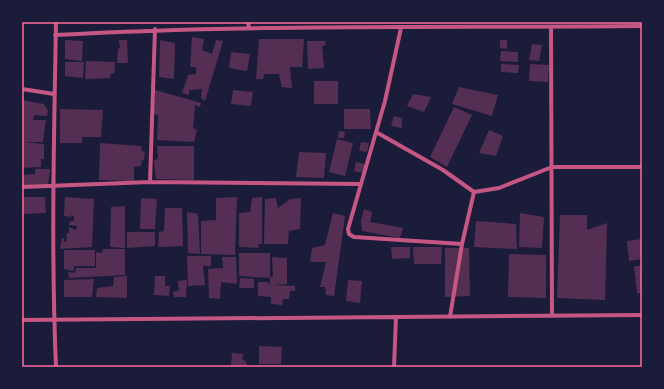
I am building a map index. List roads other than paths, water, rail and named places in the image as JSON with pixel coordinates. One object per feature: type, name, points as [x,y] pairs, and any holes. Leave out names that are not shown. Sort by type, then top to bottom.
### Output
[{"type":"street","points":[[56,22],[54,94],[54,320],[56,367]]},
{"type":"street","points":[[248,22],[249,28]]},
{"type":"street","points":[[55,35],[155,29],[401,28],[504,24],[551,27],[642,26]]},
{"type":"street","points":[[551,27],[552,316]]},
{"type":"street","points":[[401,28],[393,69],[348,229],[349,234],[354,238],[462,244]]},
{"type":"street","points":[[150,182],[155,29]]},
{"type":"street","points":[[22,89],[54,94]]},
{"type":"street","points":[[376,132],[443,170],[474,192],[499,188],[552,167],[642,167]]},
{"type":"street","points":[[22,187],[54,187],[150,182],[361,184]]},
{"type":"street","points":[[450,317],[462,244],[474,192]]},
{"type":"street","points":[[22,320],[642,315]]},
{"type":"street","points":[[394,367],[396,317]]}]
